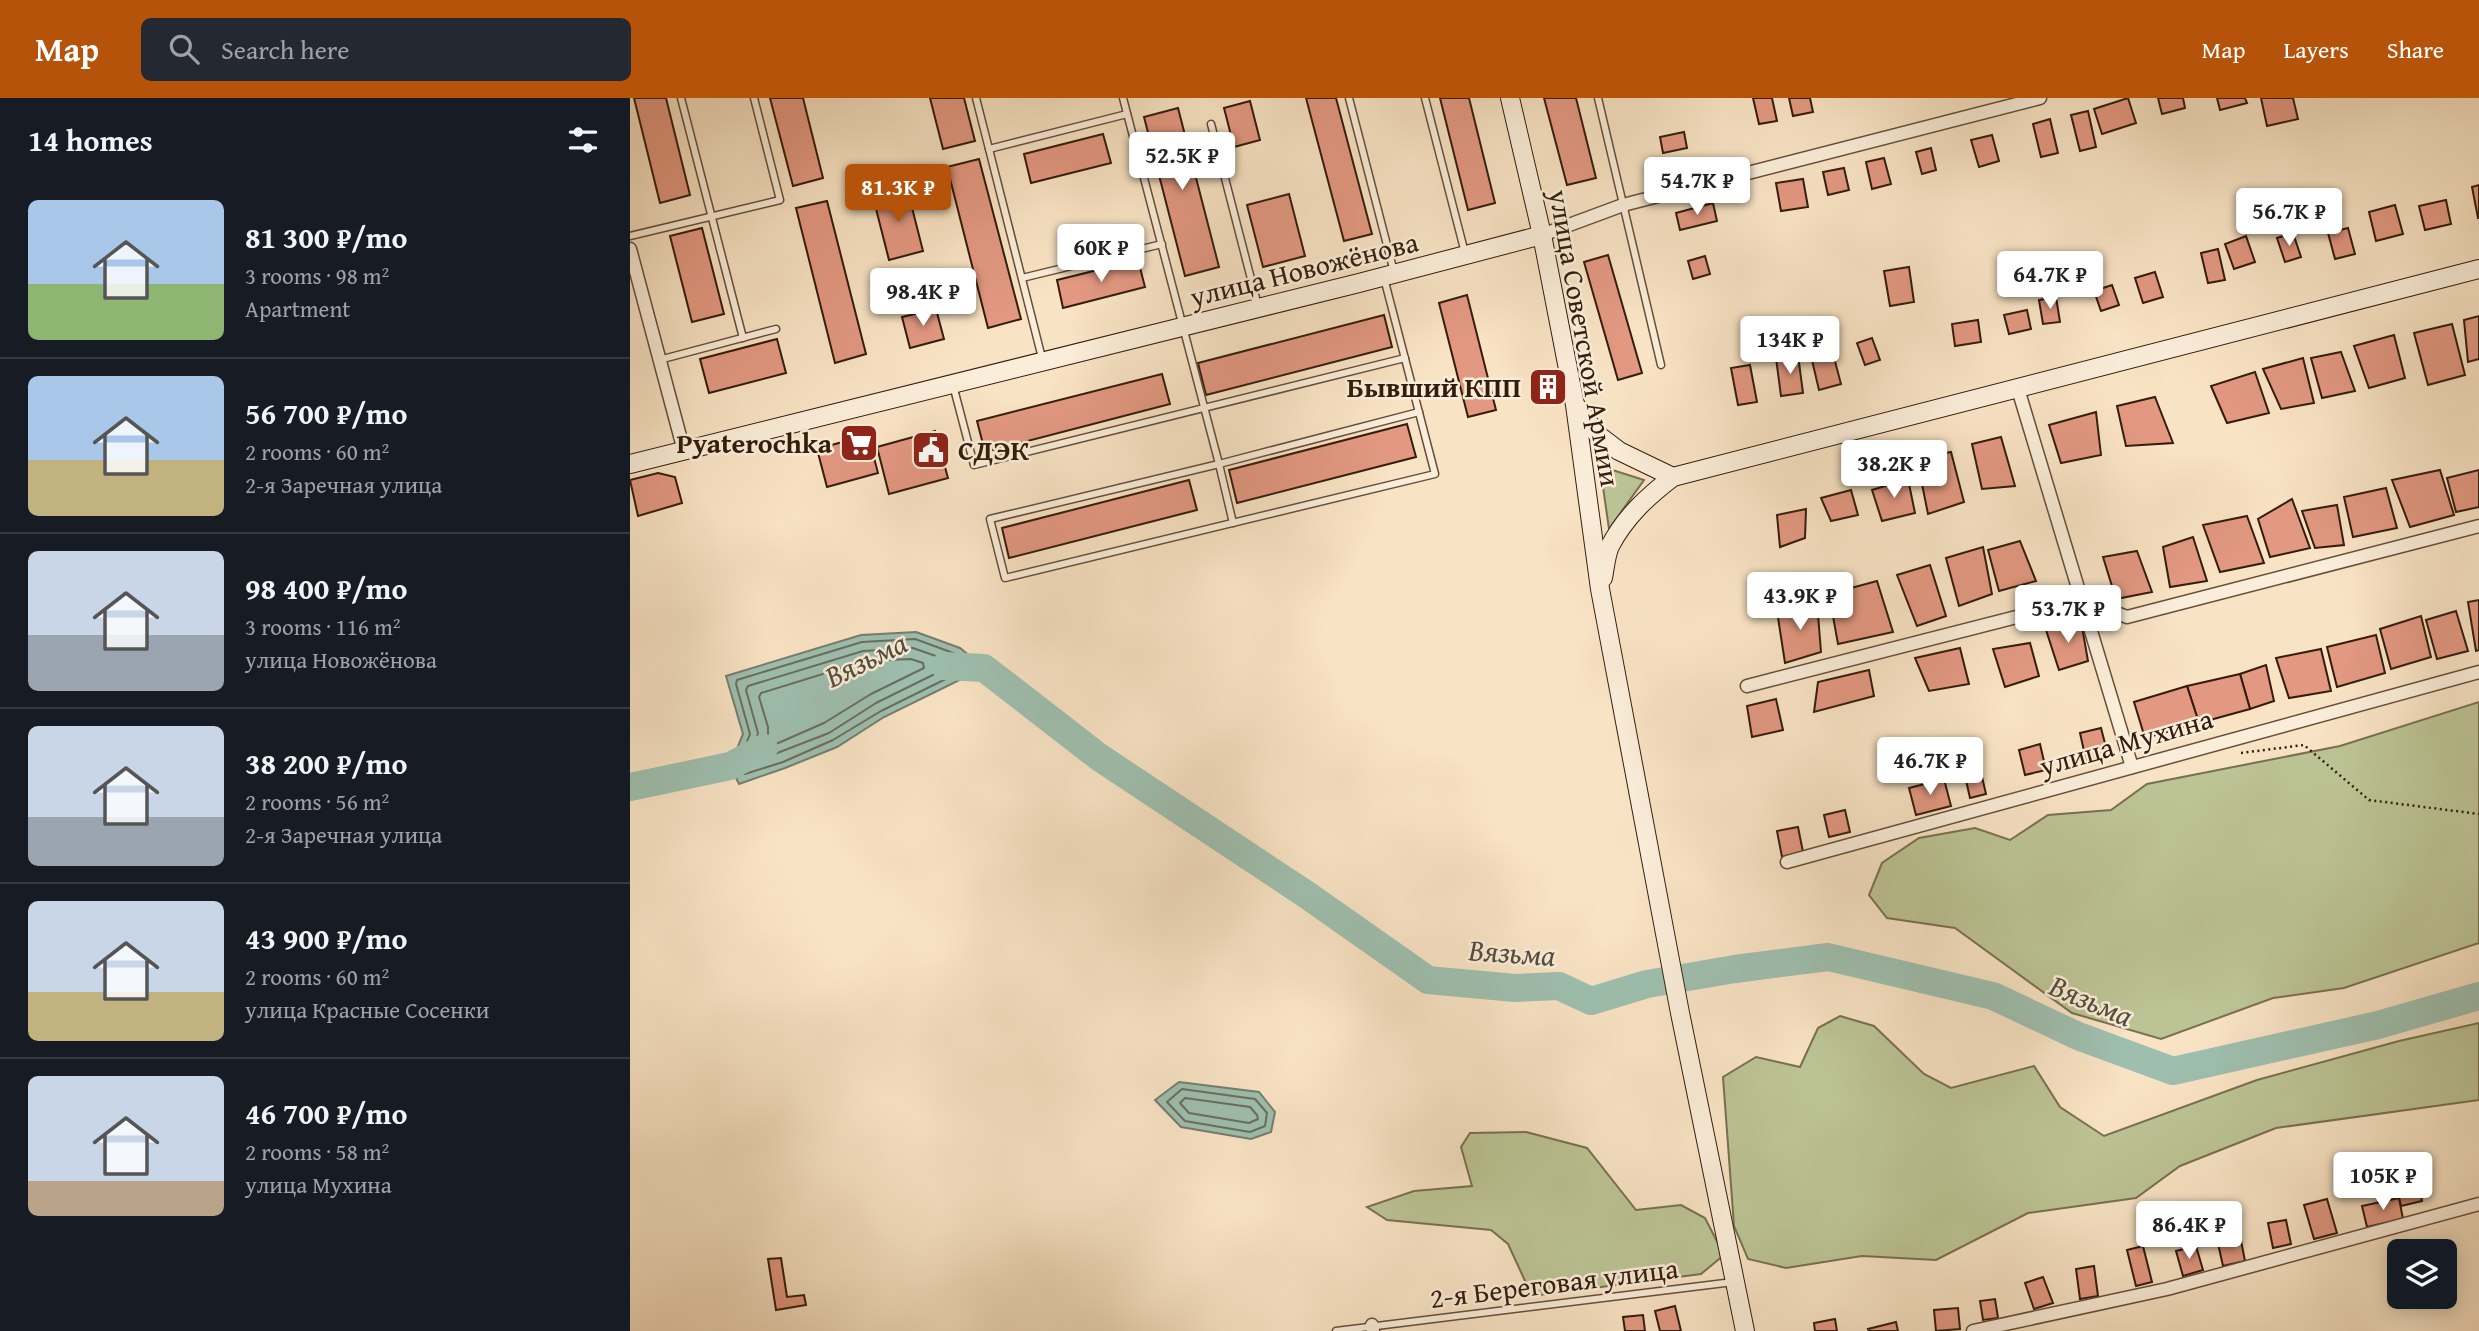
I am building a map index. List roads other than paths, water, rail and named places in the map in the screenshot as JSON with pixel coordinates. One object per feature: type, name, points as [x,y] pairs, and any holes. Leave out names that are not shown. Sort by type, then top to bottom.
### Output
[{"type":"main road","name":"улица Советской Армии","points":[[1510,98],[1542,234],[1575,405],[1600,589],[1680,1013],[1745,1331]]},
{"type":"main road","name":"улица Новожёнова","points":[[630,464],[1389,275],[1542,234]]},
{"type":"main road","points":[[1600,589],[1609,547],[1626,521],[1647,497],[1673,477],[2479,269]]},
{"type":"main road","points":[[1575,405],[1598,435],[1619,451],[1673,477]]},
{"type":"street","points":[[1542,234],[1623,205],[2040,98]]},
{"type":"street","points":[[630,249],[684,451]]},
{"type":"street","points":[[2018,389],[2132,766]]},
{"type":"street","points":[[1747,686],[2083,600],[2127,617],[2479,526]]},
{"type":"street","name":"улица Мухина","points":[[1787,862],[2479,672]]},
{"type":"street","points":[[1973,1331],[2167,1289],[2479,1204]]},
{"type":"lane","points":[[681,98],[743,338]]},
{"type":"lane","points":[[630,236],[779,200],[754,98]]},
{"type":"lane","points":[[976,98],[1043,362]]},
{"type":"lane","points":[[1123,98],[1233,523]]},
{"type":"lane","points":[[1349,98],[1405,358],[1419,412],[1435,474],[1005,578],[990,519],[1419,412]]},
{"type":"lane","points":[[1426,98],[1466,255]]},
{"type":"lane","points":[[1598,98],[1661,365]]},
{"type":"lane","points":[[989,149],[1128,114]]},
{"type":"lane","points":[[1211,124],[1258,308]]},
{"type":"lane","points":[[1022,278],[1162,244]]},
{"type":"lane","points":[[659,360],[776,329]]},
{"type":"lane","points":[[953,384],[974,465],[1405,358]]},
{"type":"lane","name":"2-я Береговая улица","points":[[1336,1331],[1735,1282]]},
{"type":"water","points":[[916,632],[960,648],[984,668],[884,717],[837,747],[739,784],[730,766],[743,734],[726,676],[861,635]]},
{"type":"water","points":[[1179,1082],[1259,1092],[1275,1112],[1271,1132],[1251,1139],[1181,1127],[1155,1100]]},
{"type":"waterway","name":"Вязьма","points":[[945,666],[984,668],[1099,757],[1307,895],[1428,980],[1515,988],[1559,986],[1591,1001],[1647,984],[1828,957],[1993,996],[2078,1036],[2173,1071],[2378,1025],[2479,996]]},
{"type":"waterway","name":"Вязьма","points":[[630,787],[730,766],[764,748]]},
{"type":"place","name":"Бывший КПП","points":[[1548,387]]},
{"type":"place","name":"Pyaterochka","points":[[859,443]]},
{"type":"place","name":"СДЭК","points":[[931,450]]}]
